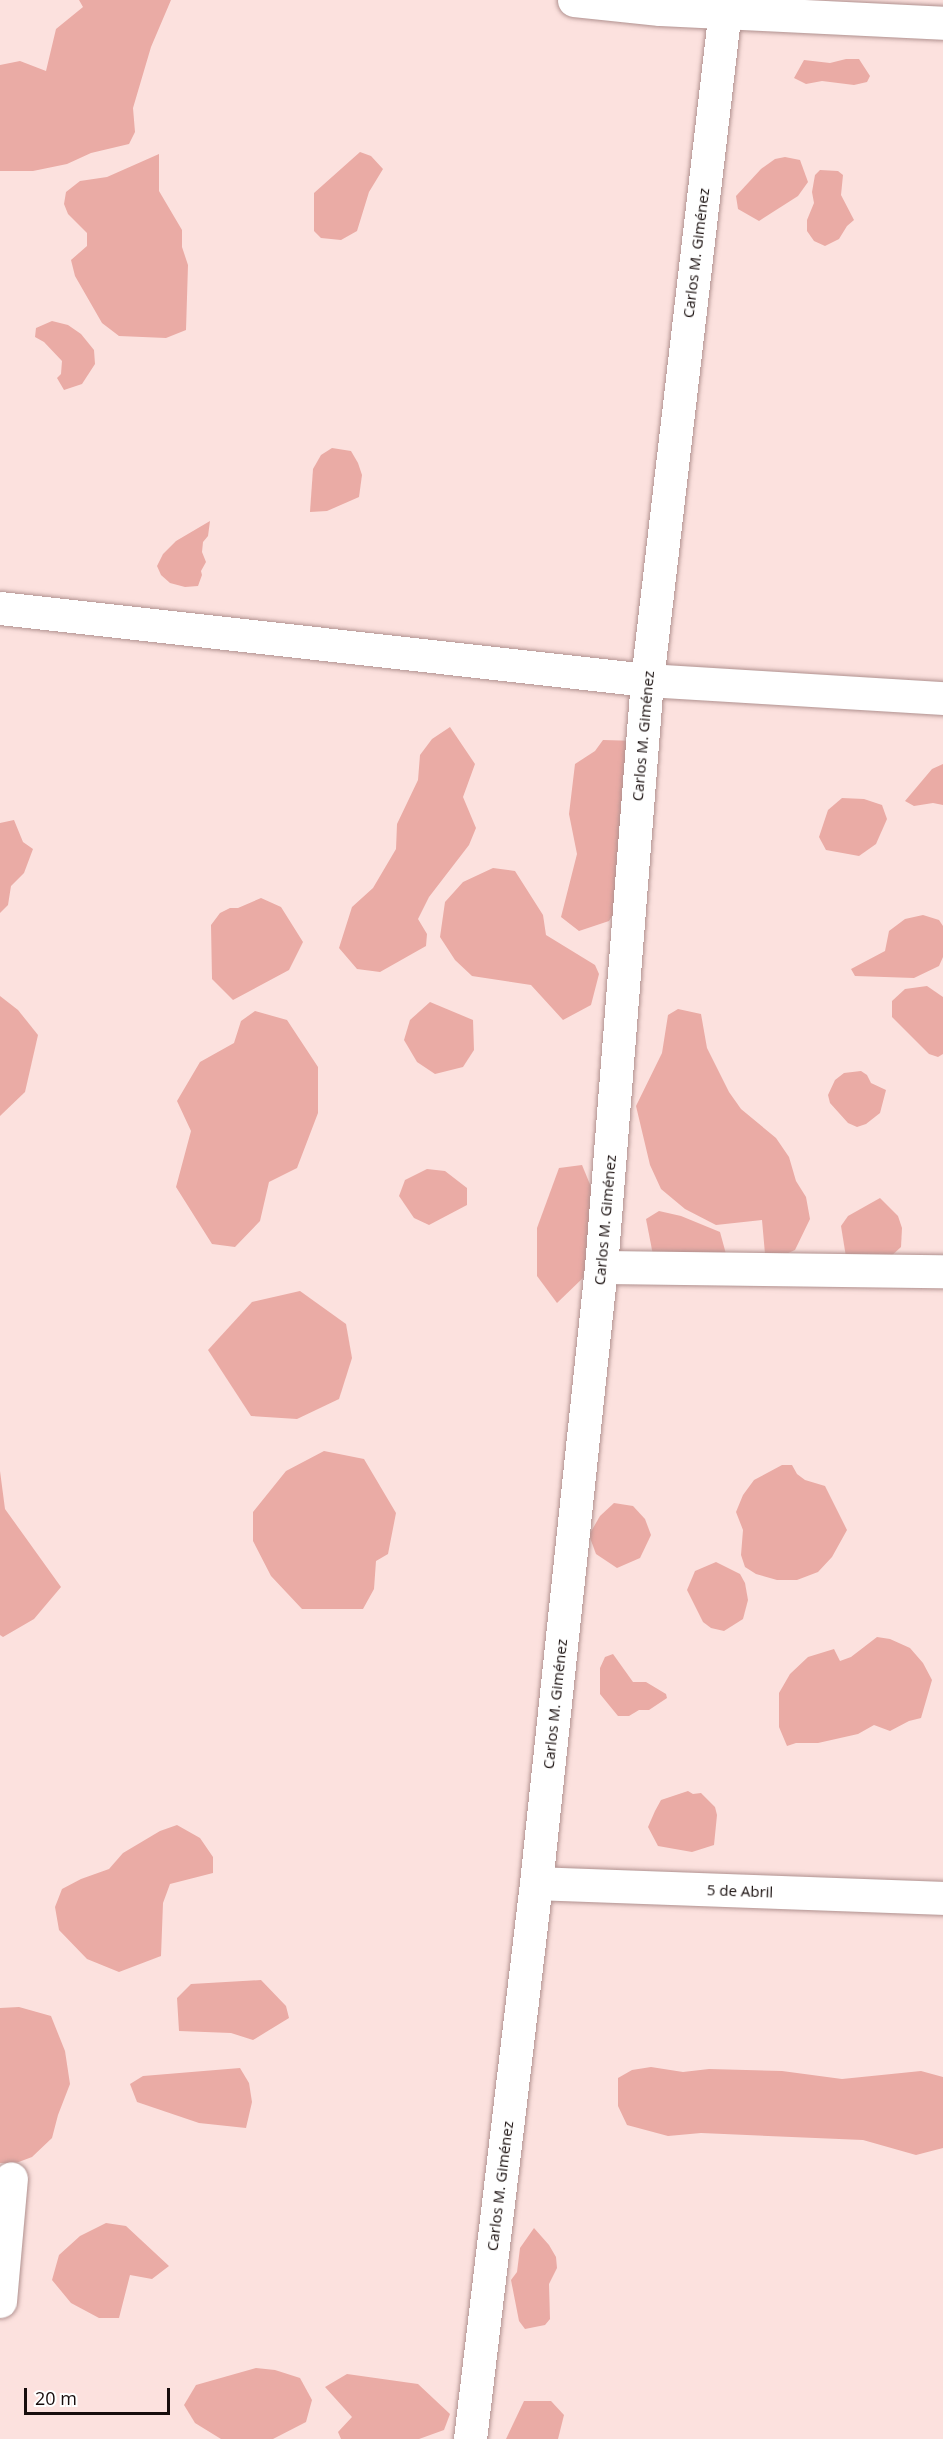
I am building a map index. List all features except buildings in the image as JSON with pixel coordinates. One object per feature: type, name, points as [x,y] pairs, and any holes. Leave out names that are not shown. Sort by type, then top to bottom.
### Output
[{"type":"street","points":[[574,0],[660,9],[725,6],[943,23]]},
{"type":"street","name":"Carlos M. Giménez","points":[[470,2439],[537,1883],[602,1267],[646,680],[725,6]]},
{"type":"street","points":[[0,608],[646,680],[943,698]]},
{"type":"street","points":[[602,1267],[943,1271]]},
{"type":"street","name":"5 de Abril","points":[[537,1883],[943,1898]]},
{"type":"street","points":[[0,2301],[11,2178]]},
{"type":"shaded area","points":[[79,0],[171,0],[151,47],[133,108],[135,132],[129,144],[91,153],[67,164],[33,171],[0,171],[0,65],[20,61],[46,71],[56,29],[83,7]]},
{"type":"shaded area","points":[[859,59],[870,76],[867,82],[854,85],[822,81],[806,84],[794,78],[804,60],[830,63]]},
{"type":"shaded area","points":[[360,152],[371,156],[383,169],[369,192],[357,231],[341,240],[321,238],[314,231],[314,193]]},
{"type":"shaded area","points":[[159,154],[159,191],[182,230],[182,247],[188,265],[186,330],[166,338],[119,336],[102,323],[75,276],[71,260],[87,246],[87,233],[68,214],[64,204],[66,192],[80,181],[107,177]]},
{"type":"shaded area","points":[[785,157],[800,160],[808,182],[798,196],[759,221],[738,209],[736,196],[761,169],[775,159]]},
{"type":"shaded area","points":[[820,170],[838,171],[843,175],[841,195],[854,220],[839,239],[825,246],[814,241],[807,231],[807,220],[814,203],[812,192],[815,175]]},
{"type":"shaded area","points":[[52,321],[68,325],[81,334],[94,350],[95,364],[82,384],[64,390],[57,378],[61,374],[62,361],[44,342],[35,337],[36,328]]},
{"type":"shaded area","points":[[332,448],[351,451],[358,463],[362,475],[359,497],[327,511],[310,512],[313,469],[321,455]]},
{"type":"shaded area","points":[[210,521],[208,536],[203,542],[202,552],[206,562],[201,571],[198,586],[185,587],[170,583],[161,575],[157,566],[163,554],[176,541]]},
{"type":"shaded area","points":[[450,727],[475,764],[463,797],[476,828],[469,845],[429,897],[418,919],[427,934],[426,946],[380,972],[357,969],[339,948],[352,907],[373,888],[396,849],[397,824],[418,780],[420,755],[432,739]]},
{"type":"shaded area","points":[[603,740],[639,741],[622,900],[609,921],[579,931],[561,917],[577,854],[569,814],[575,764],[595,751]]},
{"type":"shaded area","points":[[943,764],[943,805],[933,803],[914,806],[905,801],[932,769]]},
{"type":"shaded area","points":[[842,798],[864,799],[882,805],[887,819],[876,844],[859,856],[826,850],[819,837],[828,810]]},
{"type":"shaded area","points":[[14,820],[23,842],[33,849],[24,873],[11,886],[8,905],[0,913],[0,823]]},
{"type":"shaded area","points":[[493,868],[515,871],[543,915],[546,935],[595,965],[599,974],[591,1005],[563,1020],[531,985],[472,976],[455,960],[440,937],[445,902],[463,882]]},
{"type":"shaded area","points":[[261,898],[281,907],[303,942],[289,970],[233,1000],[212,979],[211,925],[220,913]]},
{"type":"shaded area","points":[[923,915],[939,920],[943,926],[943,957],[939,966],[914,978],[855,976],[851,969],[885,951],[889,931],[905,919]]},
{"type":"shaded area","points":[[927,986],[943,997],[943,1054],[938,1057],[929,1054],[892,1017],[892,1001],[905,989]]},
{"type":"shaded area","points":[[0,996],[18,1010],[38,1035],[25,1092],[0,1116]]},
{"type":"shaded area","points":[[430,1002],[473,1020],[474,1050],[463,1067],[435,1074],[417,1062],[404,1040],[410,1020]]},
{"type":"shaded area","points":[[678,1009],[701,1014],[707,1048],[729,1092],[741,1109],[776,1138],[789,1157],[796,1181],[806,1197],[810,1219],[795,1250],[775,1259],[765,1254],[762,1220],[716,1225],[685,1209],[661,1189],[650,1165],[636,1106],[662,1053],[668,1015]]},
{"type":"shaded area","points":[[255,1011],[287,1020],[318,1067],[318,1113],[297,1168],[269,1182],[260,1221],[235,1247],[212,1244],[176,1187],[191,1131],[177,1101],[200,1062],[234,1043],[241,1021]]},
{"type":"shaded area","points":[[861,1071],[867,1075],[871,1083],[886,1090],[880,1113],[866,1124],[857,1127],[848,1123],[830,1103],[828,1095],[835,1080],[844,1073]]},
{"type":"shaded area","points":[[582,1165],[594,1194],[585,1276],[557,1303],[537,1276],[537,1228],[559,1168]]},
{"type":"shaded area","points":[[427,1169],[445,1171],[467,1188],[467,1205],[429,1225],[414,1218],[399,1196],[405,1180]]},
{"type":"shaded area","points":[[880,1198],[898,1216],[902,1228],[901,1247],[877,1269],[846,1257],[841,1226],[848,1216]]},
{"type":"shaded area","points":[[659,1211],[681,1216],[720,1232],[726,1254],[653,1255],[646,1219]]},
{"type":"shaded area","points":[[300,1291],[346,1324],[352,1358],[339,1399],[297,1419],[251,1416],[208,1350],[252,1302]]},
{"type":"shaded area","points":[[324,1451],[364,1459],[396,1513],[388,1554],[376,1561],[374,1589],[363,1609],[302,1609],[271,1576],[253,1541],[253,1512],[286,1471]]},
{"type":"shaded area","points":[[782,1465],[792,1465],[797,1474],[805,1480],[825,1486],[847,1530],[832,1557],[818,1572],[797,1580],[777,1580],[756,1574],[745,1567],[741,1555],[743,1530],[736,1512],[743,1495],[754,1480]]},
{"type":"shaded area","points":[[0,1471],[5,1509],[61,1587],[34,1619],[3,1637],[0,1635]]},
{"type":"shaded area","points":[[614,1503],[633,1506],[645,1519],[651,1535],[640,1558],[617,1568],[596,1554],[589,1535],[600,1516]]},
{"type":"shaded area","points":[[716,1562],[740,1574],[745,1583],[748,1600],[743,1619],[724,1631],[711,1628],[703,1622],[687,1590],[695,1571]]},
{"type":"shaded area","points":[[877,1637],[890,1639],[910,1648],[923,1663],[932,1680],[921,1718],[909,1721],[890,1731],[874,1725],[858,1734],[818,1743],[796,1743],[787,1746],[779,1727],[779,1693],[790,1674],[808,1657],[834,1649],[840,1661],[851,1657]]},
{"type":"shaded area","points":[[613,1654],[633,1682],[646,1682],[666,1694],[667,1698],[649,1710],[639,1710],[629,1716],[618,1716],[600,1694],[600,1668],[605,1657]]},
{"type":"shaded area","points":[[688,1791],[693,1794],[701,1793],[715,1807],[717,1815],[714,1845],[692,1852],[658,1846],[648,1827],[661,1800]]},
{"type":"shaded area","points":[[177,1825],[200,1838],[213,1857],[213,1873],[170,1884],[163,1903],[161,1956],[119,1972],[87,1959],[59,1930],[55,1907],[62,1889],[109,1869],[123,1853],[160,1831]]},
{"type":"shaded area","points":[[261,1980],[286,2006],[289,2018],[253,2040],[231,2033],[179,2031],[177,1998],[191,1984]]},
{"type":"shaded area","points":[[19,2007],[51,2016],[65,2051],[70,2084],[52,2138],[32,2157],[16,2163],[0,2163],[0,2008]]},
{"type":"shaded area","points":[[651,2067],[683,2072],[709,2069],[782,2071],[842,2079],[921,2071],[943,2077],[943,2148],[916,2155],[863,2140],[701,2133],[668,2136],[627,2125],[618,2106],[618,2078],[632,2070]]},
{"type":"shaded area","points":[[240,2068],[249,2083],[252,2102],[246,2128],[199,2123],[137,2102],[130,2084],[143,2076]]},
{"type":"shaded area","points":[[106,2223],[126,2226],[169,2266],[152,2279],[130,2275],[119,2318],[99,2318],[71,2303],[52,2280],[59,2255],[80,2236]]},
{"type":"shaded area","points":[[534,2228],[556,2257],[557,2268],[549,2284],[550,2319],[545,2325],[525,2329],[519,2321],[511,2280],[517,2272],[520,2248]]},
{"type":"shaded area","points":[[256,2368],[275,2370],[300,2378],[312,2400],[306,2422],[273,2439],[221,2439],[195,2423],[184,2405],[196,2385]]},
{"type":"shaded area","points":[[347,2374],[418,2384],[450,2414],[444,2430],[419,2439],[341,2439],[338,2432],[352,2417],[325,2387]]},
{"type":"shaded area","points":[[524,2401],[551,2401],[564,2415],[558,2439],[506,2439]]}]
